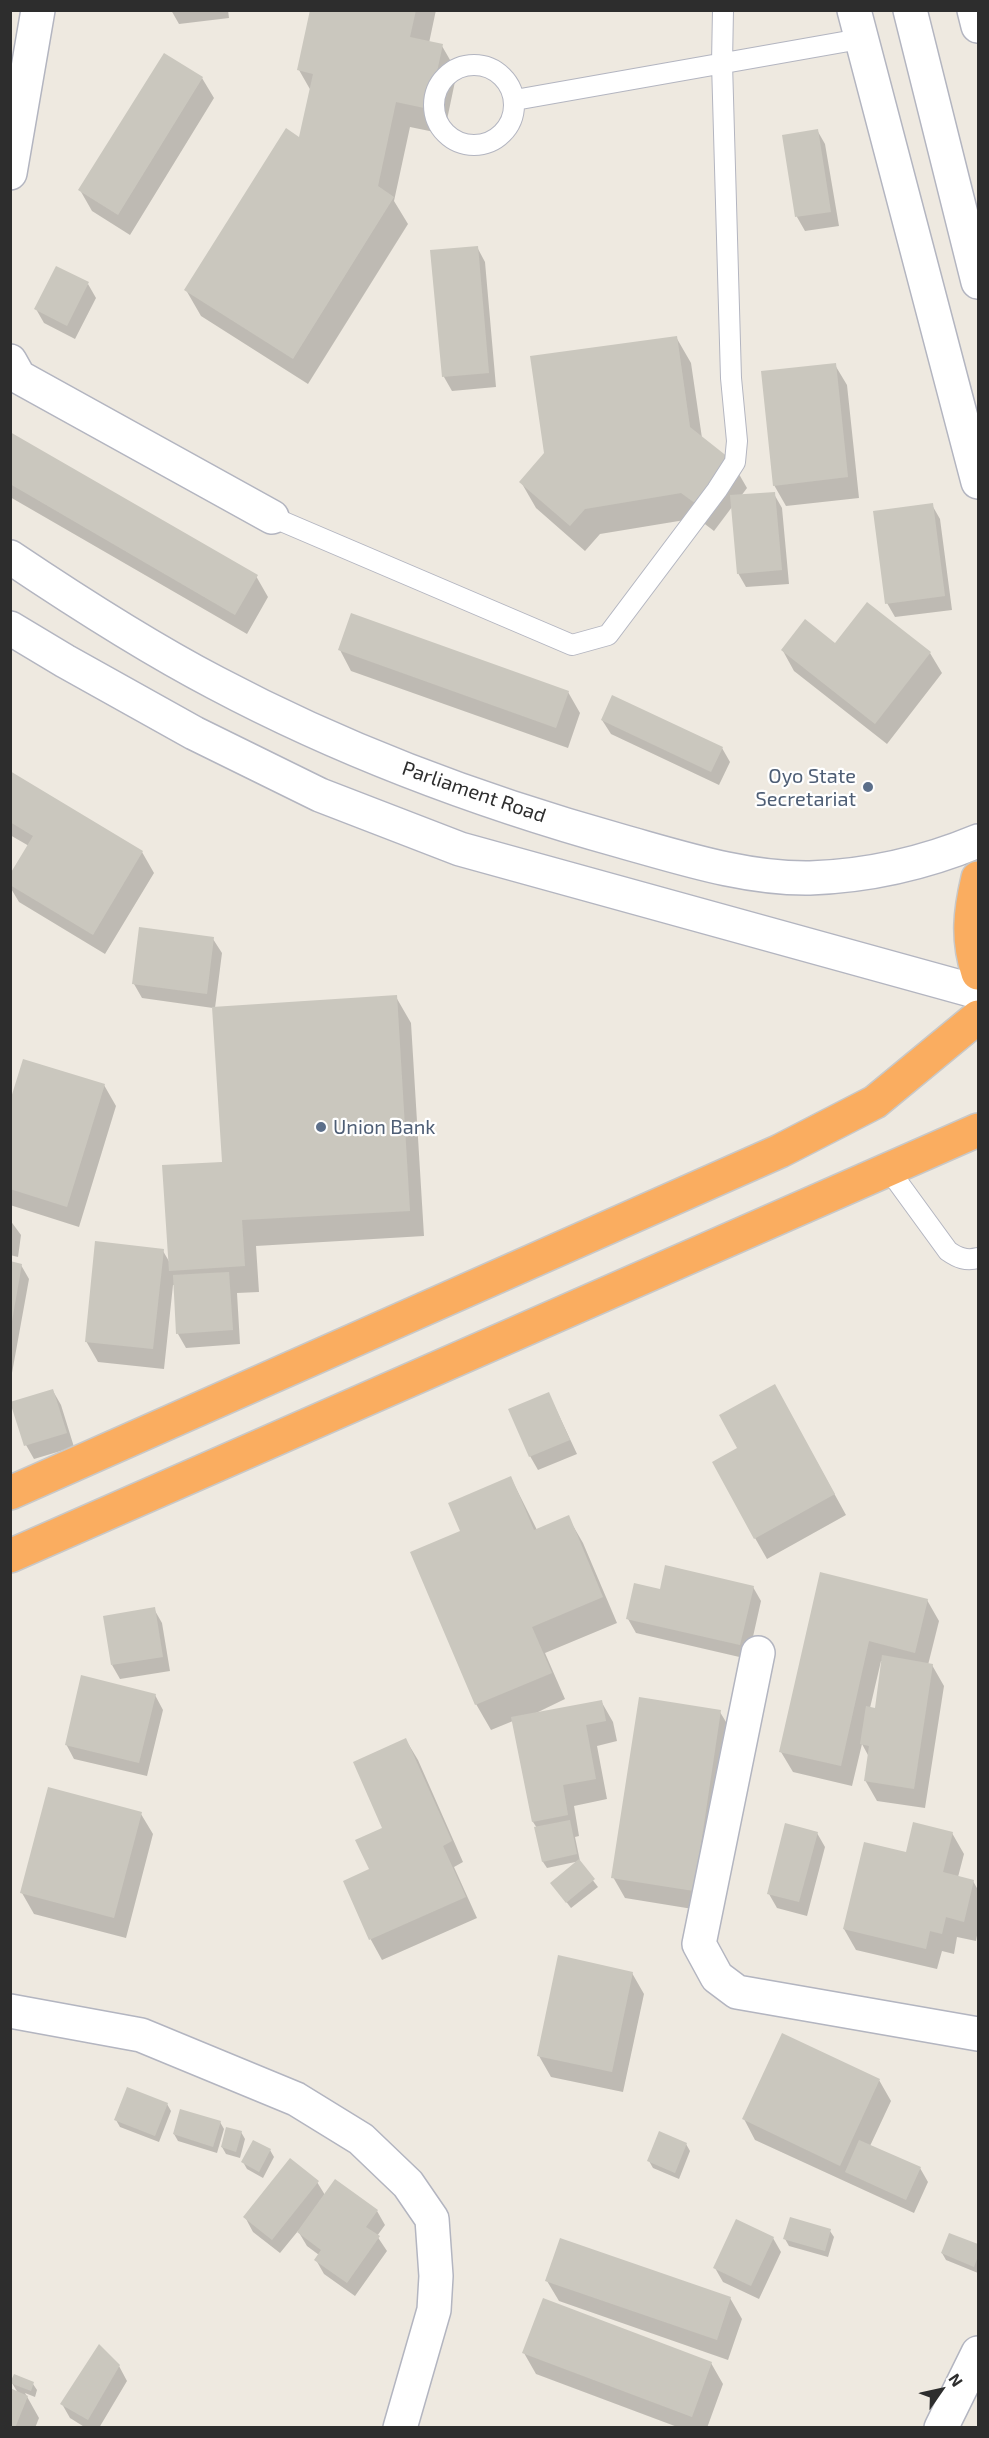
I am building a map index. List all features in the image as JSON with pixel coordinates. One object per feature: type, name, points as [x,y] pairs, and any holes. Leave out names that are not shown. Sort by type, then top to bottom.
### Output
[{"type":"highway","points":[[978,878],[970,909],[972,952],[978,973]]},
{"type":"highway","points":[[10,1493],[780,1151],[875,1102],[978,1017]]},
{"type":"highway","points":[[10,1556],[978,1130]]},
{"type":"street","points":[[10,173],[38,10]]},
{"type":"street","points":[[910,10],[978,282]]},
{"type":"street","points":[[974,10],[978,26]]},
{"type":"street","points":[[857,25],[978,482]]},
{"type":"street","points":[[10,361],[19,377],[272,517]]},
{"type":"street","name":"Parliament Road","points":[[10,557],[82,606],[216,683],[349,747],[473,795],[602,835],[700,863],[750,872],[809,878],[872,873],[942,855],[978,841]]},
{"type":"street","points":[[10,628],[65,662],[225,748],[320,795],[460,849],[978,992]]},
{"type":"street","points":[[758,1653],[699,1944],[717,1977],[737,1992],[978,2034]]},
{"type":"street","points":[[10,2011],[141,2035],[296,2099],[361,2139],[408,2184],[432,2219],[436,2276],[434,2310],[400,2427]]},
{"type":"street","points":[[941,2427],[978,2352]]},
{"type":"lane","points":[[272,517],[572,645],[608,635],[717,490],[735,462],[737,441],[731,378],[722,63],[723,10]]},
{"type":"lane","points":[[516,100],[722,63],[857,25]]},
{"type":"lane","points":[[469,64],[490,67],[507,81],[516,100],[512,121],[499,138],[480,146],[458,143],[441,130],[433,110],[436,88],[449,72],[469,64]]},
{"type":"lane","points":[[889,1170],[948,1251],[956,1257],[968,1260],[978,1258]]},
{"type":"building","points":[[310,10],[416,10],[410,37],[443,44],[429,109],[396,102],[378,186],[394,197],[293,359],[184,290],[286,128],[299,137],[313,74],[297,70]]},
{"type":"building","points":[[164,53],[203,77],[118,215],[78,190]]},
{"type":"building","points":[[818,129],[831,212],[795,217],[782,135]]},
{"type":"building","points":[[478,246],[489,373],[442,377],[430,250]]},
{"type":"building","points":[[56,266],[89,282],[67,326],[34,309]]},
{"type":"building","points":[[677,336],[690,427],[733,461],[699,506],[681,493],[585,509],[570,526],[519,482],[544,453],[530,356]]},
{"type":"building","points":[[836,363],[848,477],[773,486],[761,371]]},
{"type":"building","points":[[10,432],[258,575],[235,615],[10,484]]},
{"type":"building","points":[[775,492],[782,570],[737,574],[730,495]]},
{"type":"building","points":[[933,503],[945,596],[885,604],[873,511]]},
{"type":"building","points":[[867,602],[931,652],[875,724],[781,650],[805,619],[835,643]]},
{"type":"building","points":[[351,613],[569,691],[556,728],[338,650]]},
{"type":"building","points":[[612,695],[723,747],[711,772],[601,720]]},
{"type":"building","points":[[10,771],[143,851],[93,935],[10,885],[10,874],[33,836],[10,822]]},
{"type":"building","points":[[139,927],[214,937],[207,994],[132,984]]},
{"type":"building","points":[[397,995],[410,1211],[242,1220],[245,1266],[169,1271],[162,1165],[222,1162],[212,1007]]},
{"type":"building","points":[[23,1059],[105,1084],[67,1207],[10,1189],[10,1101]]},
{"type":"building","points":[[95,1241],[164,1249],[153,1349],[85,1342]]},
{"type":"building","points":[[10,1261],[22,1264],[12,1321],[10,1321]]},
{"type":"building","points":[[229,1272],[233,1330],[176,1334],[173,1275]]},
{"type":"building","points":[[775,1384],[835,1494],[754,1539],[712,1462],[737,1448],[719,1415]]},
{"type":"building","points":[[53,1389],[67,1433],[24,1446],[10,1402]]},
{"type":"building","points":[[549,1392],[570,1440],[529,1457],[508,1409]]},
{"type":"building","points":[[511,1476],[534,1530],[569,1515],[603,1597],[532,1627],[552,1673],[475,1705],[410,1552],[460,1531],[448,1503]]},
{"type":"building","points":[[665,1565],[754,1586],[740,1645],[626,1619],[634,1583],[660,1589]]},
{"type":"building","points":[[820,1572],[928,1599],[915,1653],[869,1641],[841,1766],[779,1752]]},
{"type":"building","points":[[155,1607],[163,1657],[111,1665],[103,1616]]},
{"type":"building","points":[[882,1655],[933,1664],[914,1789],[864,1781],[869,1746],[860,1744],[866,1706],[875,1708]]},
{"type":"building","points":[[81,1675],[156,1694],[139,1763],[65,1745]]},
{"type":"building","points":[[639,1697],[721,1710],[694,1891],[611,1878]]},
{"type":"building","points":[[602,1700],[606,1721],[586,1725],[596,1779],[563,1785],[568,1815],[532,1822],[511,1717]]},
{"type":"building","points":[[406,1738],[452,1841],[443,1846],[466,1897],[369,1940],[343,1881],[369,1869],[355,1840],[382,1828],[353,1762]]},
{"type":"building","points":[[48,1787],[142,1812],[114,1918],[20,1893]]},
{"type":"building","points":[[570,1820],[577,1854],[542,1862],[534,1827]]},
{"type":"building","points":[[913,1822],[953,1832],[943,1872],[974,1880],[964,1922],[946,1917],[942,1934],[930,1931],[926,1949],[843,1929],[864,1842],[906,1852]]},
{"type":"building","points":[[785,1823],[818,1832],[799,1902],[767,1894]]},
{"type":"building","points":[[579,1859],[595,1879],[566,1903],[550,1883]]},
{"type":"building","points":[[558,1955],[633,1972],[612,2072],[537,2056]]},
{"type":"building","points":[[782,2033],[880,2079],[840,2166],[742,2119]]},
{"type":"building","points":[[127,2087],[168,2103],[155,2136],[114,2120]]},
{"type":"building","points":[[180,2109],[221,2121],[213,2147],[173,2134]]},
{"type":"building","points":[[226,2127],[242,2131],[236,2152],[221,2147]]},
{"type":"building","points":[[659,2131],[687,2143],[675,2173],[647,2161]]},
{"type":"building","points":[[253,2140],[271,2149],[259,2172],[241,2162]]},
{"type":"building","points":[[859,2140],[921,2167],[906,2200],[845,2172]]},
{"type":"building","points":[[290,2158],[319,2181],[272,2240],[243,2217]]},
{"type":"building","points":[[335,2179],[378,2210],[366,2227],[380,2236],[347,2283],[314,2260],[321,2250],[297,2232]]},
{"type":"building","points":[[790,2217],[831,2229],[825,2251],[783,2239]]},
{"type":"building","points":[[736,2219],[774,2237],[751,2286],[713,2268]]},
{"type":"building","points":[[949,2233],[978,2244],[978,2256],[974,2267],[941,2253]]},
{"type":"building","points":[[560,2238],[731,2297],[717,2340],[545,2281]]},
{"type":"building","points":[[543,2298],[712,2362],[692,2417],[522,2353]]},
{"type":"building","points":[[99,2344],[120,2365],[88,2420],[60,2404]]},
{"type":"building","points":[[14,2374],[34,2382],[31,2391],[10,2383]]},
{"type":"building","points":[[10,2388],[28,2396],[15,2428],[10,2428]]},
{"type":"place","name":"Oyo State Secretariat","points":[[868,787]]},
{"type":"place","name":"Union Bank","points":[[321,1127]]}]
